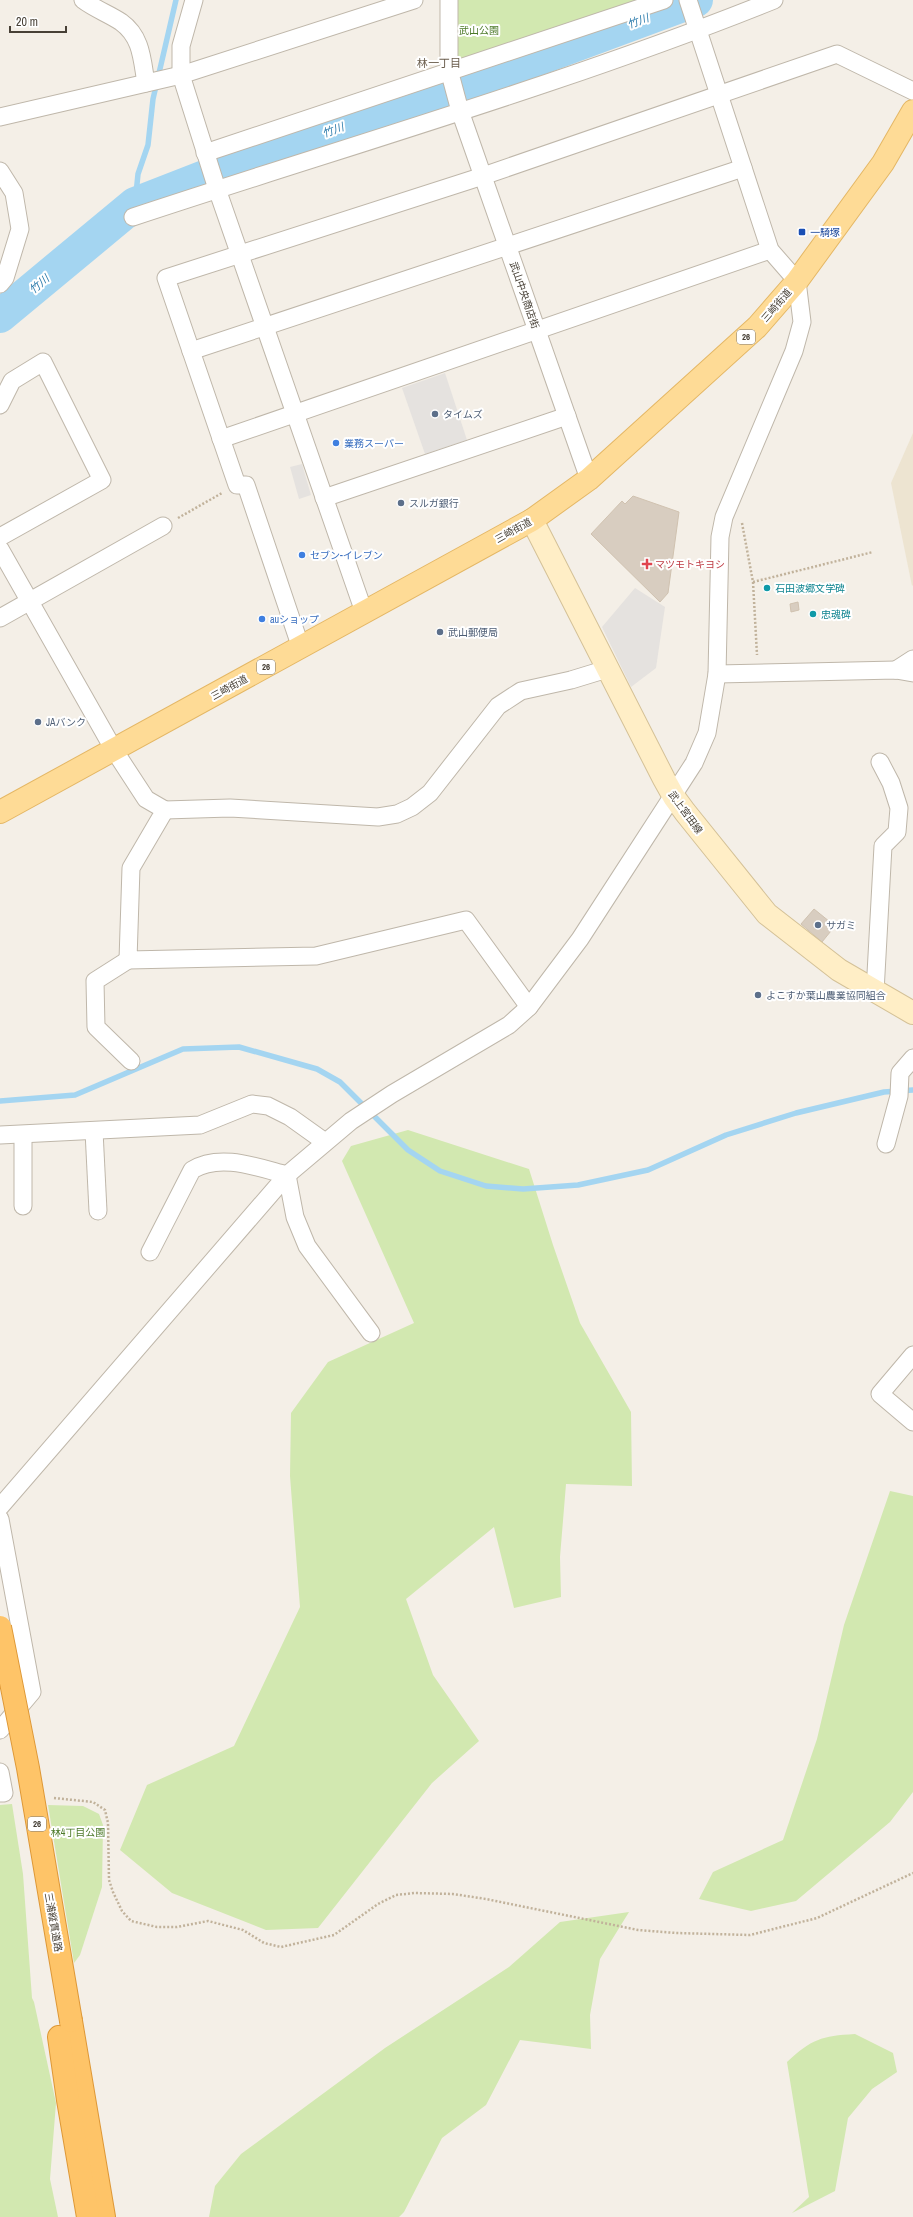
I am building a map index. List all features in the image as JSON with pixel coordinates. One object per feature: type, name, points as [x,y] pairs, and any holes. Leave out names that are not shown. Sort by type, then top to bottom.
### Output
[{"type":"highway","name":"三浦縦貫道路","points":[[0,1627],[28,1768],[64,2021],[68,2100],[88,2217]]},
{"type":"highway","name":"三浦縦貫道路","points":[[0,1681],[64,2021],[104,2217]]},
{"type":"main road","name":"三崎街道","points":[[0,812],[532,520],[589,479],[757,327],[797,280],[883,163],[913,111]]},
{"type":"main road","name":"武上宮田線","points":[[532,520],[607,669],[674,797],[767,914],[839,970],[913,1013]]},
{"type":"street","points":[[83,0],[121,22],[135,34],[141,52],[146,83]]},
{"type":"street","points":[[194,0],[181,46],[181,75],[239,254],[364,612]]},
{"type":"street","points":[[0,117],[181,75],[414,0]]},
{"type":"street","name":"武山中央商店街","points":[[449,0],[449,70],[460,111],[589,479]]},
{"type":"street","points":[[205,152],[664,0]]},
{"type":"street","points":[[0,1507],[287,1175],[351,1121],[392,1094],[509,1025],[529,1007],[580,939],[674,797],[694,763],[707,732],[717,674],[720,537],[724,516],[794,351],[802,322],[797,280],[770,250],[718,96],[688,0]]},
{"type":"street","points":[[133,216],[460,111],[697,31],[774,0]]},
{"type":"street","points":[[301,648],[246,485],[237,485],[166,278],[483,176],[837,54],[913,91]]},
{"type":"street","points":[[191,351],[743,168]]},
{"type":"street","points":[[0,171],[14,192],[20,229],[5,278],[0,284]]},
{"type":"street","points":[[221,439],[770,250]]},
{"type":"street","points":[[0,405],[12,381],[43,362],[102,480],[0,537]]},
{"type":"street","points":[[324,498],[567,416]]},
{"type":"street","points":[[0,618],[163,526]]},
{"type":"street","points":[[0,548],[114,750],[146,799],[165,810],[230,808],[378,818],[396,814],[412,807],[430,793],[498,706],[515,694],[521,690],[571,680],[607,669]]},
{"type":"street","points":[[896,670],[913,659]]},
{"type":"street","points":[[717,674],[896,670],[913,673]]},
{"type":"street","points":[[875,992],[883,846],[897,832],[906,808],[880,762]]},
{"type":"street","points":[[128,960],[131,868],[165,810]]},
{"type":"street","points":[[131,1061],[96,1027],[95,981],[128,960],[316,956],[466,920],[529,1007]]},
{"type":"street","points":[[886,1144],[899,1096],[900,1073],[913,1058]]},
{"type":"street","points":[[0,1135],[200,1125],[252,1104],[268,1106],[290,1117],[325,1142]]},
{"type":"street","points":[[94,1131],[98,1211]]},
{"type":"street","points":[[23,1135],[23,1206]]},
{"type":"street","points":[[150,1252],[192,1170],[204,1163],[223,1162],[287,1175]]},
{"type":"street","points":[[287,1175],[295,1217],[307,1246],[371,1333]]},
{"type":"street","points":[[913,1355],[880,1394],[913,1422]]},
{"type":"street","points":[[0,1519],[32,1692],[0,1730]]},
{"type":"street","points":[[0,1772],[4,1793],[0,1793]]},
{"type":"path","points":[[163,526],[237,485]]},
{"type":"path","points":[[742,516],[743,538],[753,582],[758,674]]},
{"type":"path","points":[[753,582],[873,552]]},
{"type":"path","points":[[48,1797],[93,1802],[105,1810],[108,1823],[109,1880],[122,1911],[131,1920],[157,1927],[177,1927],[208,1921],[243,1930],[264,1943],[281,1947],[334,1935],[378,1904],[396,1895],[415,1892],[453,1894],[479,1898],[638,1930],[676,1934],[750,1935],[817,1918],[913,1873]]},
{"type":"shaded area","name":"タイムズ","points":[[445,373],[467,440],[425,454],[402,388]]},
{"type":"shaded area","points":[[913,433],[913,585],[912,586],[891,483]]},
{"type":"shaded area","points":[[302,464],[311,495],[299,499],[290,467]]},
{"type":"shaded area","points":[[635,588],[665,607],[656,668],[631,687],[602,627]]},
{"type":"green space","name":"武山公園","points":[[449,0],[664,0],[449,70]]},
{"type":"green space","points":[[408,1130],[529,1169],[580,1323],[631,1412],[632,1486],[566,1484],[560,1557],[561,1597],[514,1608],[494,1527],[406,1599],[433,1675],[479,1741],[432,1783],[318,1928],[266,1930],[172,1893],[120,1850],[147,1785],[234,1746],[300,1607],[290,1476],[291,1413],[328,1362],[414,1323],[342,1161],[351,1146]]},
{"type":"green space","points":[[890,1491],[913,1496],[913,1792],[890,1822],[796,1901],[751,1911],[699,1899],[713,1872],[783,1840],[817,1739],[844,1625]]},
{"type":"green space","points":[[12,1804],[23,1874],[32,1998],[56,2103],[50,2179],[58,2217],[0,2217],[0,1805]]},
{"type":"green space","name":"林4丁目公園","points":[[48,1805],[83,1806],[99,1814],[103,1825],[102,1887],[80,1955],[74,1963]]},
{"type":"green space","points":[[629,1912],[600,1959],[590,2015],[591,2049],[520,2040],[486,2105],[442,2138],[404,2212],[399,2217],[209,2217],[215,2186],[241,2154],[385,2048],[509,1967],[560,1922]]},
{"type":"green space","points":[[855,2034],[893,2053],[897,2072],[872,2089],[848,2118],[835,2191],[792,2213],[809,2197],[787,2062],[803,2048],[818,2040],[834,2036]]},
{"type":"building","name":"マツモトキヨシ","points":[[633,496],[679,512],[668,593],[660,602],[591,534],[622,501],[625,504]]},
{"type":"building","points":[[798,602],[799,610],[791,612],[790,604]]},
{"type":"building","name":"サガミ","points":[[814,909],[835,926],[822,942],[801,924]]},
{"type":"waterway","points":[[135,204],[138,174],[148,145],[153,99],[176,0]]},
{"type":"waterway","name":"竹川","points":[[0,316],[135,204],[230,167],[524,64],[696,0]]},
{"type":"waterway","points":[[0,1101],[75,1095],[183,1049],[239,1047],[317,1069],[340,1082],[408,1150],[440,1171],[486,1186],[523,1189],[578,1185],[648,1170],[726,1135],[796,1113],[884,1092],[913,1090]]},
{"type":"place","name":"一騎塚","points":[[802,232]]},
{"type":"place","name":"タイムズ","points":[[435,414]]},
{"type":"place","name":"業務スーパー","points":[[336,443]]},
{"type":"place","name":"スルガ銀行","points":[[401,503]]},
{"type":"place","name":"セブン-イレブン","points":[[302,555]]},
{"type":"place","name":"マツモトキヨシ","points":[[647,564]]},
{"type":"place","name":"石田波郷文学碑","points":[[767,588]]},
{"type":"place","name":"忠魂碑","points":[[813,614]]},
{"type":"place","name":"auショップ","points":[[262,619]]},
{"type":"place","name":"武山郵便局","points":[[440,632]]},
{"type":"place","name":"JAバンク","points":[[38,722]]},
{"type":"place","name":"サガミ","points":[[818,925]]},
{"type":"place","name":"よこすか葉山農業協同組合","points":[[758,995]]},
{"type":"district","name":"林一丁目","points":[[439,63]]}]
